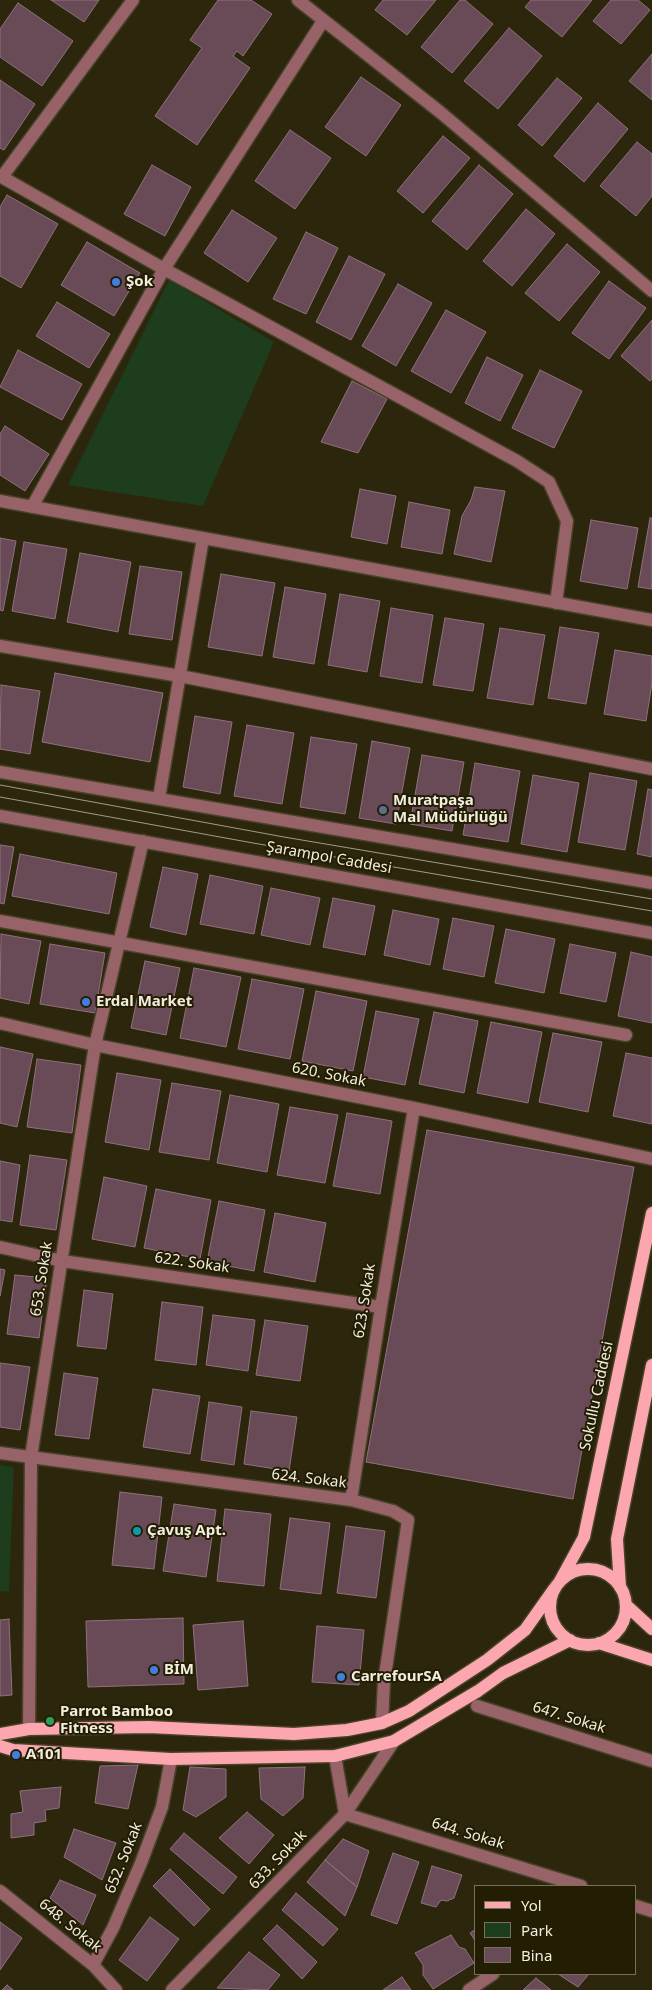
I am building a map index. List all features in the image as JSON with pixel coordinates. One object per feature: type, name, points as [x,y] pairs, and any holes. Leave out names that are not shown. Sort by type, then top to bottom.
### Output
[{"type":"main road","name":"Sokullu Caddesi","points":[[557,1585],[584,1537],[652,1213]]},
{"type":"main road","points":[[557,1585],[551,1598],[551,1618],[562,1634],[570,1640],[589,1645],[599,1643],[616,1633],[625,1615],[626,1605],[620,1586],[617,1539],[652,1365]]},
{"type":"main road","points":[[0,1734],[29,1729],[149,1727],[294,1734],[347,1730],[382,1723],[409,1711],[487,1660],[525,1630],[557,1585],[577,1570],[596,1569],[614,1579],[620,1586]]},
{"type":"main road","points":[[626,1605],[652,1629]]},
{"type":"main road","points":[[0,1746],[13,1750],[171,1759],[334,1756],[394,1741],[478,1691],[503,1673],[570,1640]]},
{"type":"main road","points":[[599,1643],[652,1660]]},
{"type":"street","points":[[133,0],[1,176],[164,269],[517,461],[549,482],[567,521],[556,603]]},
{"type":"street","points":[[298,0],[440,112],[652,292]]},
{"type":"street","points":[[32,507],[164,269],[323,21]]},
{"type":"street","points":[[0,501],[652,620]]},
{"type":"street","points":[[159,798],[204,538]]},
{"type":"street","points":[[0,646],[180,676],[652,769]]},
{"type":"street","name":"Şarampol Caddesi","points":[[0,772],[652,883]]},
{"type":"street","name":"Şarampol Caddesi","points":[[0,816],[652,933]]},
{"type":"street","name":"653. Sokak","points":[[29,1729],[31,1457],[95,1045],[143,841]]},
{"type":"street","points":[[0,920],[626,1035]]},
{"type":"street","name":"620. Sokak","points":[[0,1022],[95,1045],[414,1108],[652,1159]]},
{"type":"street","name":"623. Sokak","points":[[351,1500],[380,1307],[414,1108]]},
{"type":"street","name":"622. Sokak","points":[[0,1247],[62,1261],[380,1307]]},
{"type":"street","name":"624. Sokak","points":[[0,1453],[351,1500],[393,1512],[408,1520],[384,1682],[382,1723]]},
{"type":"street","name":"647. Sokak","points":[[477,1706],[652,1761]]},
{"type":"street","name":"633. Sokak","points":[[172,1990],[345,1814],[394,1741]]},
{"type":"street","points":[[334,1756],[345,1814]]},
{"type":"street","name":"652. Sokak","points":[[93,1965],[113,1928],[141,1863],[162,1807],[171,1759]]},
{"type":"street","name":"644. Sokak","points":[[345,1814],[576,1885]]},
{"type":"street","name":"648. Sokak","points":[[0,1891],[93,1965],[116,1990]]},
{"type":"street","points":[[637,1906],[652,1912]]},
{"type":"street","points":[[469,1990],[492,1975]]},
{"type":"green space","points":[[169,280],[274,342],[203,506],[68,485]]},
{"type":"green space","points":[[0,1465],[14,1467],[9,1592],[0,1591]]},
{"type":"building","points":[[51,0],[99,0],[84,22]]},
{"type":"building","points":[[218,0],[251,0],[272,14],[243,56],[237,51],[233,56],[250,68],[197,145],[155,116],[202,48],[190,40]]},
{"type":"building","points":[[383,0],[436,0],[407,35],[375,10]]},
{"type":"building","points":[[460,0],[465,0],[493,24],[452,73],[421,47]]},
{"type":"building","points":[[531,0],[592,0],[562,37],[525,7]]},
{"type":"building","points":[[611,0],[638,0],[650,10],[621,44],[593,21]]},
{"type":"building","points":[[18,3],[73,41],[42,86],[0,57],[0,29]]},
{"type":"building","points":[[509,28],[542,56],[498,109],[464,81]]},
{"type":"building","points":[[652,54],[652,100],[629,81]]},
{"type":"building","points":[[361,77],[401,105],[366,156],[325,127]]},
{"type":"building","points":[[557,78],[582,98],[542,146],[518,125]]},
{"type":"building","points":[[0,80],[35,104],[4,150],[0,148]]},
{"type":"building","points":[[598,103],[628,129],[584,182],[554,156]]},
{"type":"building","points":[[290,130],[331,158],[295,209],[255,181]]},
{"type":"building","points":[[443,136],[470,158],[423,213],[397,191]]},
{"type":"building","points":[[637,142],[652,154],[652,196],[636,216],[600,186]]},
{"type":"building","points":[[152,165],[191,187],[165,236],[124,214]]},
{"type":"building","points":[[479,165],[513,194],[467,250],[432,221]]},
{"type":"building","points":[[7,195],[58,224],[21,288],[0,276],[0,207]]},
{"type":"building","points":[[526,209],[555,234],[512,286],[483,261]]},
{"type":"building","points":[[232,210],[277,238],[248,282],[204,253]]},
{"type":"building","points":[[306,232],[338,248],[306,314],[273,299]]},
{"type":"building","points":[[87,242],[140,273],[114,316],[61,285]]},
{"type":"building","points":[[567,244],[600,272],[559,321],[525,293]]},
{"type":"building","points":[[349,256],[385,274],[351,340],[316,322]]},
{"type":"building","points":[[609,281],[646,308],[609,359],[572,333]]},
{"type":"building","points":[[398,284],[432,303],[396,366],[362,346]]},
{"type":"building","points":[[57,302],[110,334],[89,368],[36,336]]},
{"type":"building","points":[[446,310],[486,332],[451,393],[411,371]]},
{"type":"building","points":[[652,320],[652,379],[650,381],[621,356]]},
{"type":"building","points":[[18,350],[82,384],[62,420],[0,387]]},
{"type":"building","points":[[487,357],[523,375],[500,421],[465,403]]},
{"type":"building","points":[[540,370],[582,391],[554,448],[512,428]]},
{"type":"building","points":[[352,381],[387,399],[358,453],[321,442]]},
{"type":"building","points":[[5,426],[49,454],[25,491],[0,475],[0,434]]},
{"type":"building","points":[[475,487],[505,491],[491,562],[454,554],[462,516],[471,500]]},
{"type":"building","points":[[360,489],[396,496],[387,544],[351,537]]},
{"type":"building","points":[[409,502],[450,510],[442,554],[401,547]]},
{"type":"building","points":[[650,518],[652,518],[652,589],[638,587]]},
{"type":"building","points":[[591,520],[638,528],[627,589],[580,581]]},
{"type":"building","points":[[0,538],[16,541],[3,611],[0,610]]},
{"type":"building","points":[[24,542],[67,549],[55,619],[12,611]]},
{"type":"building","points":[[80,553],[131,562],[118,632],[67,622]]},
{"type":"building","points":[[140,566],[182,572],[172,640],[129,634]]},
{"type":"building","points":[[221,574],[275,583],[262,656],[208,647]]},
{"type":"building","points":[[285,587],[326,594],[314,664],[273,657]]},
{"type":"building","points":[[340,594],[380,601],[367,672],[328,665]]},
{"type":"building","points":[[391,608],[433,615],[422,683],[380,676]]},
{"type":"building","points":[[445,618],[484,624],[473,691],[433,685]]},
{"type":"building","points":[[560,627],[599,633],[586,704],[548,698]]},
{"type":"building","points":[[500,628],[545,635],[533,705],[487,698]]},
{"type":"building","points":[[615,650],[652,656],[652,683],[646,721],[604,714]]},
{"type":"building","points":[[55,673],[163,693],[150,762],[42,742]]},
{"type":"building","points":[[1,685],[40,691],[30,754],[0,749]]},
{"type":"building","points":[[195,716],[232,722],[220,794],[183,787]]},
{"type":"building","points":[[247,725],[294,733],[282,804],[234,796]]},
{"type":"building","points":[[311,737],[357,744],[345,814],[300,807]]},
{"type":"building","points":[[372,741],[410,748],[396,824],[359,818]]},
{"type":"building","points":[[422,755],[464,762],[452,831],[410,824]]},
{"type":"building","points":[[475,763],[520,771],[508,842],[463,835]]},
{"type":"building","points":[[590,773],[637,781],[625,850],[578,842]]},
{"type":"building","points":[[533,775],[579,783],[567,852],[521,844]]},
{"type":"building","points":[[648,789],[652,790],[652,857],[637,854]]},
{"type":"building","points":[[0,845],[14,847],[4,904],[0,903]]},
{"type":"building","points":[[20,854],[117,873],[109,914],[12,896]]},
{"type":"building","points":[[163,867],[198,874],[186,935],[150,927]]},
{"type":"building","points":[[210,875],[263,886],[254,934],[200,924]]},
{"type":"building","points":[[271,888],[320,898],[310,945],[261,935]]},
{"type":"building","points":[[333,898],[375,906],[365,955],[323,947]]},
{"type":"building","points":[[393,910],[439,919],[430,965],[384,955]]},
{"type":"building","points":[[453,918],[494,926],[484,977],[443,969]]},
{"type":"building","points":[[506,929],[555,939],[544,993],[495,983]]},
{"type":"building","points":[[1,934],[41,941],[29,1004],[0,998]]},
{"type":"building","points":[[50,944],[105,953],[95,1013],[40,1004]]},
{"type":"building","points":[[570,944],[616,953],[606,1002],[560,993]]},
{"type":"building","points":[[631,952],[652,957],[652,1023],[618,1016]]},
{"type":"building","points":[[145,961],[180,968],[166,1035],[131,1028]]},
{"type":"building","points":[[194,968],[241,977],[226,1047],[180,1038]]},
{"type":"building","points":[[252,979],[304,989],[290,1059],[238,1049]]},
{"type":"building","points":[[316,991],[367,1001],[353,1071],[302,1061]]},
{"type":"building","points":[[376,1011],[419,1019],[405,1085],[363,1077]]},
{"type":"building","points":[[434,1012],[478,1021],[464,1093],[419,1084]]},
{"type":"building","points":[[491,1022],[542,1032],[528,1103],[477,1093]]},
{"type":"building","points":[[553,1033],[602,1042],[588,1112],[539,1102]]},
{"type":"building","points":[[0,1047],[33,1054],[17,1127],[0,1123]]},
{"type":"building","points":[[626,1053],[652,1058],[652,1124],[613,1116]]},
{"type":"building","points":[[37,1059],[81,1065],[72,1133],[27,1127]]},
{"type":"building","points":[[117,1073],[161,1080],[149,1150],[105,1142]]},
{"type":"building","points":[[172,1083],[221,1091],[209,1160],[159,1152]]},
{"type":"building","points":[[230,1095],[279,1104],[267,1172],[217,1163]]},
{"type":"building","points":[[290,1107],[338,1115],[325,1183],[277,1175]]},
{"type":"building","points":[[347,1113],[392,1121],[380,1194],[333,1186]]},
{"type":"building","points":[[427,1130],[634,1167],[573,1499],[366,1462]]},
{"type":"building","points":[[30,1155],[67,1160],[56,1230],[20,1225]]},
{"type":"building","points":[[0,1161],[20,1165],[12,1222],[0,1220]]},
{"type":"building","points":[[104,1177],[147,1186],[135,1247],[92,1239]]},
{"type":"building","points":[[156,1189],[211,1200],[200,1259],[144,1248]]},
{"type":"building","points":[[219,1201],[265,1210],[254,1271],[207,1262]]},
{"type":"building","points":[[275,1213],[326,1223],[315,1282],[264,1272]]},
{"type":"building","points":[[0,1269],[5,1270],[0,1296]]},
{"type":"building","points":[[15,1275],[47,1278],[39,1338],[7,1334]]},
{"type":"building","points":[[84,1290],[113,1294],[106,1349],[77,1346]]},
{"type":"building","points":[[162,1302],[203,1307],[196,1365],[155,1360]]},
{"type":"building","points":[[213,1315],[255,1320],[248,1371],[206,1365]]},
{"type":"building","points":[[265,1320],[308,1326],[300,1381],[256,1375]]},
{"type":"building","points":[[0,1363],[30,1367],[20,1430],[0,1427]]},
{"type":"building","points":[[64,1373],[98,1378],[89,1439],[55,1435]]},
{"type":"building","points":[[153,1389],[200,1396],[190,1454],[143,1447]]},
{"type":"building","points":[[209,1402],[242,1407],[234,1465],[201,1460]]},
{"type":"building","points":[[251,1411],[297,1417],[289,1471],[244,1464]]},
{"type":"building","name":"Çavuş Apt.","points":[[120,1492],[162,1497],[154,1569],[112,1565]]},
{"type":"building","points":[[174,1504],[216,1510],[206,1577],[163,1571]]},
{"type":"building","points":[[225,1509],[271,1514],[264,1586],[217,1581]]},
{"type":"building","points":[[290,1518],[330,1523],[321,1594],[280,1589]]},
{"type":"building","points":[[346,1526],[385,1531],[376,1598],[337,1593]]},
{"type":"building","points":[[183,1618],[184,1684],[88,1687],[86,1621]]},
{"type":"building","points":[[9,1619],[12,1695],[0,1696],[0,1620]]},
{"type":"building","points":[[243,1621],[248,1686],[198,1690],[193,1625]]},
{"type":"building","points":[[317,1626],[364,1630],[359,1685],[312,1682]]},
{"type":"building","points":[[138,1765],[128,1809],[95,1803],[100,1766]]},
{"type":"building","points":[[190,1767],[226,1769],[226,1797],[196,1817],[183,1810]]},
{"type":"building","points":[[305,1767],[303,1798],[283,1816],[261,1799],[259,1768]]},
{"type":"building","points":[[61,1787],[59,1808],[45,1810],[46,1821],[34,1823],[34,1835],[11,1838],[11,1814],[23,1812],[20,1791]]},
{"type":"building","points":[[247,1812],[274,1835],[249,1864],[219,1838]]},
{"type":"building","points":[[74,1829],[116,1843],[102,1880],[64,1857]]},
{"type":"building","points":[[184,1833],[237,1877],[223,1894],[170,1849]]},
{"type":"building","points":[[343,1839],[369,1851],[357,1887],[325,1860]]},
{"type":"building","points":[[393,1853],[419,1862],[397,1924],[371,1915]]},
{"type":"building","points":[[325,1860],[357,1887],[345,1916],[307,1882]]},
{"type":"building","points":[[432,1866],[462,1875],[454,1898],[447,1901],[441,1900],[436,1907],[421,1903]]},
{"type":"building","points":[[170,1869],[210,1909],[194,1926],[153,1886]]},
{"type":"building","points":[[60,1880],[96,1895],[83,1925],[50,1898]]},
{"type":"building","points":[[296,1893],[338,1929],[323,1946],[282,1910]]},
{"type":"building","points":[[150,1917],[179,1939],[147,1981],[119,1960]]},
{"type":"building","points":[[0,1922],[22,1938],[0,1970]]},
{"type":"building","points":[[277,1925],[317,1962],[302,1979],[263,1939]]},
{"type":"building","points":[[474,1930],[474,1939],[470,1933]]},
{"type":"building","points":[[451,1935],[459,1947],[465,1949],[474,1963],[433,1989],[423,1975],[423,1965],[415,1953]]},
{"type":"building","points":[[249,1952],[280,1975],[268,1990],[217,1988]]},
{"type":"building","points":[[560,1975],[588,1975],[578,1987]]},
{"type":"building","points":[[402,1977],[411,1990],[383,1990]]},
{"type":"building","points":[[536,1978],[551,1990],[523,1990]]},
{"type":"building","points":[[7,1985],[13,1990],[2,1990]]},
{"type":"tram line","points":[[0,785],[284,837],[652,899]]},
{"type":"tram line","points":[[0,797],[253,843],[652,911]]},
{"type":"place","name":"Şok","points":[[116,282]]},
{"type":"place","name":"Muratpaşa Mal Müdürlüğü","points":[[383,810]]},
{"type":"place","name":"Erdal Market","points":[[86,1002]]},
{"type":"place","name":"Çavuş Apt.","points":[[137,1531]]},
{"type":"place","name":"BİM","points":[[154,1670]]},
{"type":"place","name":"CarrefourSA","points":[[341,1677]]},
{"type":"place","name":"Parrot Bamboo Fitness","points":[[50,1721]]},
{"type":"place","name":"A101","points":[[16,1755]]}]
